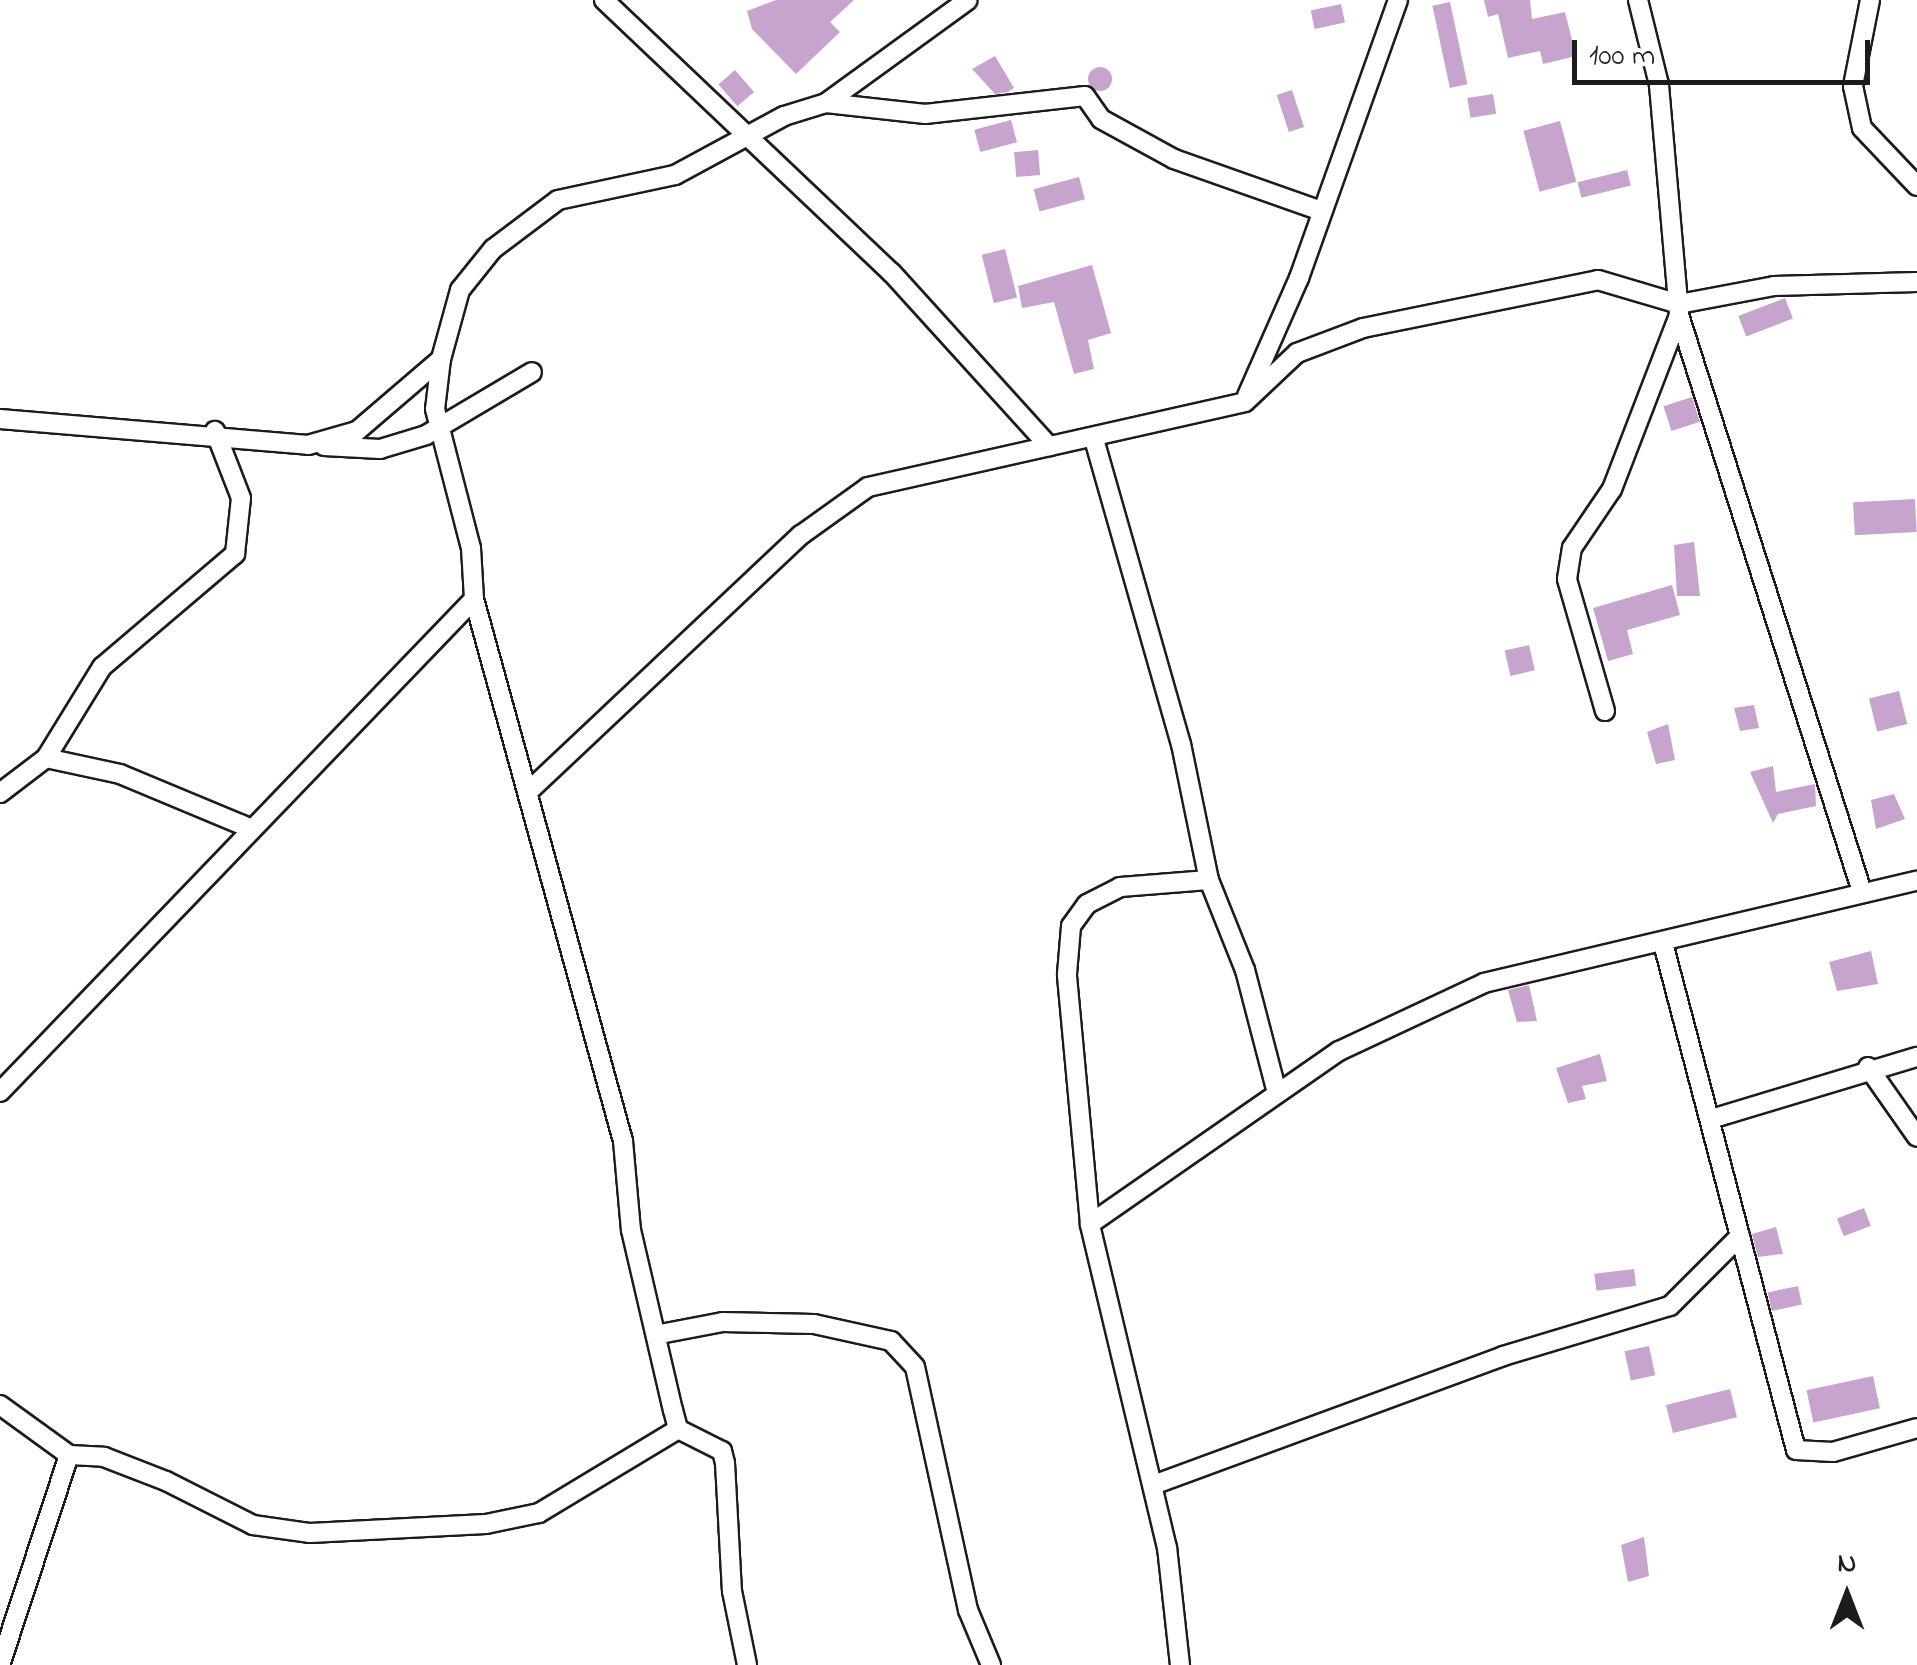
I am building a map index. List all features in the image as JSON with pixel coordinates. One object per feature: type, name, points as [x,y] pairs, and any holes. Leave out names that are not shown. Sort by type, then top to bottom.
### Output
[{"type":"street","points":[[604,0],[744,137],[892,273],[1049,446]]},
{"type":"street","points":[[678,1429],[660,1334],[631,1230],[623,1140],[474,599],[471,548],[439,428],[441,359],[460,290],[493,249],[558,200],[675,176],[744,137],[826,103],[968,0]]},
{"type":"street","points":[[1244,402],[1322,211],[1398,0]]},
{"type":"street","points":[[1638,0],[1659,85],[1679,310],[1862,892]]},
{"type":"street","points":[[1870,0],[1853,86],[1862,128],[1917,186]]},
{"type":"street","points":[[826,103],[954,113],[1084,96],[1102,118],[1174,159],[1322,211]]},
{"type":"street","points":[[528,791],[801,535],[868,487],[1244,402],[1297,353],[1363,328],[1598,280],[1679,310],[1774,286],[1917,282]]},
{"type":"street","points":[[1605,711],[1567,579],[1572,548],[1612,490],[1679,310]]},
{"type":"street","points":[[308,445],[358,431],[441,359]]},
{"type":"street","points":[[0,419],[215,431],[308,445],[380,449],[439,428],[532,372]]},
{"type":"street","points":[[2,786],[46,758],[102,667],[235,554],[241,498],[215,431]]},
{"type":"street","points":[[1094,438],[1181,744],[1209,880],[1244,970],[1276,1093]]},
{"type":"street","points":[[0,1092],[474,599]]},
{"type":"street","points":[[46,758],[120,774],[252,830]]},
{"type":"street","points":[[1180,1665],[1153,1485],[1090,1224],[1072,1069],[1070,926],[1087,904],[1120,887],[1209,880]]},
{"type":"street","points":[[1090,1224],[1339,1050],[1484,982],[1664,943],[1917,880]]},
{"type":"street","points":[[1664,943],[1796,1450],[1832,1452],[1917,1428]]},
{"type":"street","points":[[1711,1118],[1868,1067],[1917,1057]]},
{"type":"street","points":[[1868,1067],[1917,1138]]},
{"type":"street","points":[[1153,1485],[1503,1356],[1670,1306],[1740,1236]]},
{"type":"street","points":[[660,1334],[724,1322],[814,1324],[891,1341],[915,1367],[968,1610],[991,1665]]},
{"type":"street","points":[[0,1405],[68,1455],[104,1457],[166,1480],[253,1525],[310,1533],[486,1524],[539,1514],[678,1429]]},
{"type":"street","points":[[678,1429],[722,1451],[732,1590],[747,1665]]},
{"type":"street","points":[[0,1665],[68,1455]]},
{"type":"building","points":[[776,0],[854,0],[830,22],[840,32],[796,74],[752,29],[747,11]]},
{"type":"building","points":[[1484,0],[1530,0],[1532,19],[1565,12],[1576,56],[1543,64],[1540,51],[1508,58],[1498,14],[1488,17]]},
{"type":"building","points":[[1450,2],[1467,84],[1450,88],[1432,6]]},
{"type":"building","points":[[1341,4],[1345,23],[1315,29],[1311,10]]},
{"type":"building","points":[[995,56],[1014,88],[1008,92],[995,94],[972,69]]},
{"type":"building","points":[[1100,67],[1109,70],[1109,88],[1100,91],[1091,88],[1088,79],[1091,70]]},
{"type":"building","points":[[735,70],[754,92],[737,106],[718,84]]},
{"type":"building","points":[[1292,90],[1304,127],[1289,132],[1277,95]]},
{"type":"building","points":[[1493,94],[1496,114],[1470,118],[1467,98]]},
{"type":"building","points":[[1011,120],[1017,142],[980,152],[974,130]]},
{"type":"building","points":[[1560,121],[1576,182],[1540,192],[1523,131]]},
{"type":"building","points":[[1038,150],[1040,175],[1016,177],[1014,152]]},
{"type":"building","points":[[1627,170],[1631,186],[1581,198],[1578,182]]},
{"type":"building","points":[[1079,177],[1085,199],[1040,211],[1034,189]]},
{"type":"building","points":[[1005,249],[1017,298],[994,303],[982,255]]},
{"type":"building","points":[[1092,265],[1111,333],[1088,340],[1094,369],[1074,374],[1054,302],[1022,308],[1018,286]]},
{"type":"building","points":[[1785,298],[1793,319],[1746,336],[1738,316]]},
{"type":"building","points":[[1692,397],[1700,422],[1672,431],[1663,406]]},
{"type":"building","points":[[1915,499],[1917,532],[1855,535],[1853,502]]},
{"type":"building","points":[[1694,542],[1700,596],[1677,596],[1674,545]]},
{"type":"building","points":[[1672,585],[1680,615],[1627,630],[1633,654],[1608,661],[1593,608]]},
{"type":"building","points":[[1529,645],[1535,670],[1510,676],[1505,651]]},
{"type":"building","points":[[1899,691],[1907,724],[1877,731],[1869,698]]},
{"type":"building","points":[[1754,705],[1759,728],[1740,731],[1734,708]]},
{"type":"building","points":[[1668,724],[1675,760],[1656,764],[1647,732]]},
{"type":"building","points":[[1773,766],[1776,792],[1815,784],[1816,806],[1778,814],[1773,823],[1750,772]]},
{"type":"building","points":[[1894,794],[1905,819],[1876,829],[1871,800]]},
{"type":"building","points":[[1871,951],[1878,984],[1837,991],[1829,962]]},
{"type":"building","points":[[1529,985],[1537,1021],[1517,1022],[1508,990]]},
{"type":"building","points":[[1600,1054],[1607,1081],[1582,1086],[1586,1099],[1568,1103],[1556,1068]]},
{"type":"building","points":[[1864,1208],[1871,1226],[1844,1236],[1837,1218]]},
{"type":"building","points":[[1776,1227],[1783,1254],[1758,1257],[1752,1234]]},
{"type":"building","points":[[1634,1269],[1636,1286],[1596,1291],[1594,1274]]},
{"type":"building","points":[[1798,1286],[1802,1305],[1772,1311],[1768,1292]]},
{"type":"building","points":[[1649,1346],[1655,1375],[1631,1381],[1625,1351]]},
{"type":"building","points":[[1873,1376],[1880,1408],[1813,1422],[1806,1390]]},
{"type":"building","points":[[1730,1389],[1737,1417],[1673,1433],[1666,1405]]},
{"type":"building","points":[[1644,1537],[1649,1576],[1628,1582],[1621,1545]]}]
